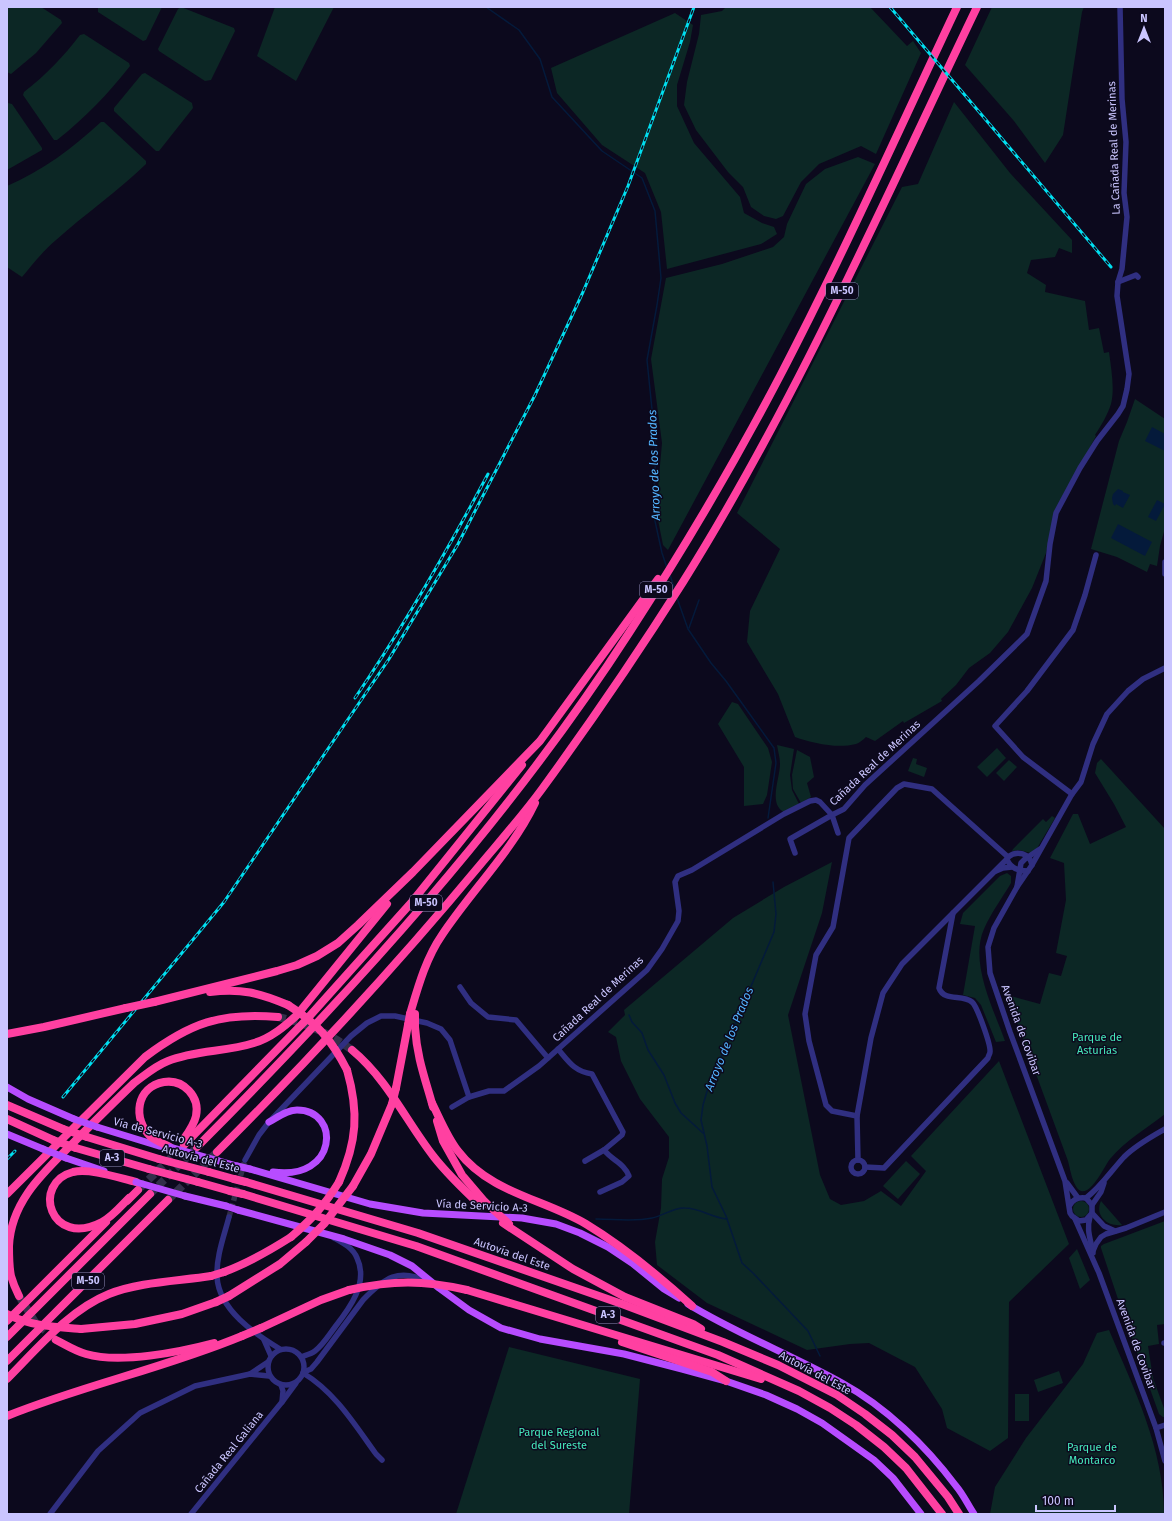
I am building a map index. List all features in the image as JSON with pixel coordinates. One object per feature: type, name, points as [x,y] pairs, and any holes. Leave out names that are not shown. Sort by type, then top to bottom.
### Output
[{"type":"highway","name":"M-50","points":[[197,1147],[318,1024],[419,912],[525,781],[569,721],[628,635],[730,467],[780,376],[869,194],[957,7]]},
{"type":"highway","name":"M-50","points":[[217,1152],[341,1025],[431,924],[540,792],[635,656],[692,567],[757,457],[832,310],[977,7]]},
{"type":"highway","points":[[170,1147],[152,1137],[144,1127],[139,1116],[139,1106],[143,1095],[155,1085],[170,1082],[177,1083],[188,1089],[194,1097],[197,1115],[183,1144],[307,1019],[411,903],[511,780],[654,583],[684,545]]},
{"type":"highway","points":[[7,1034],[174,997],[277,971],[317,956],[338,943],[413,872],[540,740]]},
{"type":"highway","points":[[7,1314],[27,1322],[41,1325],[81,1329],[135,1324],[182,1314],[229,1296],[280,1264],[306,1242],[332,1215],[353,1186],[371,1154],[392,1104],[411,1026],[417,991],[425,967],[441,936],[503,855],[529,816],[540,792]]},
{"type":"highway","points":[[19,1296],[11,1276],[9,1255],[10,1237],[14,1220],[21,1203],[34,1184],[134,1082],[149,1071],[168,1061],[256,1043],[274,1034],[287,1024],[297,1015],[413,872]]},
{"type":"highway","points":[[7,1379],[73,1315],[91,1302],[110,1293],[134,1287],[211,1276],[247,1263],[269,1252],[291,1237],[313,1218],[339,1182],[347,1164],[353,1143],[355,1125],[355,1105],[352,1086],[347,1070],[332,1043],[318,1027],[288,1005],[265,995],[226,990],[174,997]]},
{"type":"highway","points":[[7,1194],[145,1057],[167,1040],[190,1028],[232,1016],[253,1015],[278,1017]]},
{"type":"highway","points":[[411,1026],[420,1064],[442,1141],[462,1175],[483,1204]]},
{"type":"highway","points":[[352,1050],[365,1061],[382,1080],[434,1157],[453,1179],[506,1224],[535,1245],[573,1269],[625,1297],[693,1324],[723,1342]]},
{"type":"highway","points":[[432,1103],[458,1151],[473,1167],[503,1187],[585,1223],[610,1239],[666,1283],[692,1306]]},
{"type":"highway","name":"Autovía del Este","points":[[7,1105],[63,1129],[87,1137],[418,1233],[622,1304],[723,1342],[785,1368],[837,1395],[892,1435],[915,1457],[960,1514]]},
{"type":"highway","name":"Autovía del Este","points":[[7,1119],[53,1140],[76,1148],[242,1194],[416,1246],[718,1355],[799,1390],[856,1425],[884,1447],[910,1472],[942,1514]]},
{"type":"highway","points":[[7,1320],[129,1198],[137,1186],[89,1171],[74,1172],[63,1176],[55,1183],[49,1197],[52,1210],[57,1220],[67,1228],[83,1229],[102,1222],[129,1198]]},
{"type":"highway","name":"M-50","points":[[7,1337],[150,1194]]},
{"type":"highway","name":"M-50","points":[[7,1361],[168,1200]]},
{"type":"highway","points":[[7,1416],[32,1406],[210,1350],[321,1300],[349,1290],[376,1284],[407,1282],[443,1285],[467,1290],[799,1390]]},
{"type":"highway","points":[[548,1315],[564,1323],[712,1372],[726,1381]]},
{"type":"highway","points":[[56,1340],[87,1355],[103,1357],[135,1357],[176,1352],[242,1336]]},
{"type":"main road","name":"Vía de Servicio A-3","points":[[7,1087],[28,1099],[74,1119],[97,1127],[159,1146],[170,1147],[250,1169],[362,1202],[424,1213],[522,1218],[556,1224],[580,1233],[608,1247],[632,1263],[664,1289],[692,1306],[745,1335],[816,1368],[874,1404],[924,1448],[957,1486],[974,1514]]},
{"type":"main road","points":[[250,1169],[282,1174],[296,1173],[313,1166],[320,1160],[324,1152],[327,1138],[325,1127],[318,1118],[308,1112],[296,1110],[284,1113],[269,1122]]},
{"type":"main road","points":[[7,1134],[137,1186],[226,1206],[350,1241],[390,1255],[412,1266],[438,1288],[469,1310],[500,1328],[540,1339],[624,1354],[726,1381],[766,1395],[797,1409],[822,1423],[874,1460],[894,1478],[921,1514]]},
{"type":"street","name":"La Cañada Real de Merinas","points":[[1120,7],[1122,99],[1126,142],[1124,193],[1127,217],[1122,269],[1118,282],[1117,296],[1129,374],[1123,406]]},
{"type":"street","points":[[1118,282],[1136,275],[1138,277]]},
{"type":"street","name":"Cañada Real de Merinas","points":[[452,1106],[469,1097],[489,1091],[504,1091],[548,1058],[647,970],[662,949],[678,921],[680,911],[675,882],[678,876],[692,870],[784,814],[810,801],[816,800],[820,802],[832,815],[844,809],[865,785],[979,681],[1027,634],[1046,581],[1050,544],[1056,513],[1080,468],[1097,441],[1123,406]]},
{"type":"street","points":[[1072,794],[1023,757],[994,726],[1027,691],[1073,630],[1085,595],[1096,555]]},
{"type":"street","points":[[1165,562],[1165,574]]},
{"type":"street","name":"Avenida de Covibar","points":[[1070,1205],[1065,1181],[990,973],[988,947],[994,928],[1017,887],[1032,865],[1072,794],[1081,782],[1098,729],[1107,714],[1128,691],[1143,679],[1165,668]]},
{"type":"street","points":[[857,1116],[832,1111],[826,1105],[809,1041],[805,1014],[816,955],[833,927],[850,838],[897,788],[904,784],[934,790],[1008,858],[1012,867]]},
{"type":"street","points":[[795,853],[790,839],[832,815],[838,833]]},
{"type":"street","name":"Avenida de Covibar","points":[[1017,887],[1021,863],[1042,847]]},
{"type":"street","points":[[858,1160],[857,1116],[871,1038],[882,993],[902,964],[1008,858],[1016,853],[1024,854],[1032,861],[1032,865]]},
{"type":"street","points":[[994,872],[1003,868],[1012,867],[1019,870],[1028,871]]},
{"type":"street","points":[[865,1167],[884,1168],[988,1058],[990,1052],[989,1046],[974,1005],[968,1000],[944,996],[941,993],[940,988],[954,912]]},
{"type":"street","points":[[460,987],[471,1003],[488,1017],[516,1020],[548,1058]]},
{"type":"street","points":[[245,1160],[259,1135],[269,1122],[351,1036],[367,1022],[380,1016],[395,1016],[427,1023],[441,1029],[450,1040],[469,1097]]},
{"type":"street","points":[[558,1049],[571,1065],[583,1072],[592,1074],[623,1132],[622,1135],[604,1150],[585,1161]]},
{"type":"street","points":[[1091,1215],[1082,1221],[1075,1219],[1070,1213],[1070,1205],[1074,1199],[1086,1198],[1104,1181],[1116,1166],[1134,1148],[1165,1128]]},
{"type":"street","points":[[600,1192],[622,1182],[629,1176],[626,1168],[613,1159],[604,1150]]},
{"type":"street","points":[[858,1160],[864,1164],[865,1167]]},
{"type":"street","points":[[858,1160],[852,1164],[852,1170],[854,1173],[861,1173],[865,1167]]},
{"type":"street","name":"Avenida de Covibar","points":[[1065,1181],[1078,1198]]},
{"type":"street","points":[[1091,1215],[1092,1205],[1101,1192],[1104,1181]]},
{"type":"street","points":[[1086,1198],[1092,1205]]},
{"type":"street","points":[[1093,1254],[1096,1244],[1101,1237],[1165,1212]]},
{"type":"street","points":[[1091,1215],[1104,1226],[1115,1231]]},
{"type":"street","name":"Avenida de Covibar","points":[[1091,1215],[1088,1223],[1088,1234],[1093,1254],[1156,1428],[1165,1461]]},
{"type":"street","points":[[229,1217],[218,1259],[217,1277],[219,1289],[227,1305],[264,1340],[280,1349],[294,1351],[301,1357],[304,1367],[303,1372],[296,1383],[291,1385],[280,1385]]},
{"type":"street","name":"Avenida de Covibar","points":[[1075,1219],[1089,1253],[1093,1254]]},
{"type":"street","points":[[301,1357],[316,1350],[325,1341],[349,1308],[356,1296],[359,1285],[360,1268],[358,1258],[347,1246],[328,1235]]},
{"type":"street","points":[[303,1372],[311,1369],[317,1362],[368,1295],[387,1280],[402,1274],[416,1276],[438,1288]]},
{"type":"street","points":[[264,1340],[269,1359],[267,1369],[269,1376],[280,1385],[283,1391],[282,1402]]},
{"type":"street","points":[[250,1374],[280,1349]]},
{"type":"street","points":[[303,1372],[341,1405],[376,1454],[382,1460]]},
{"type":"street","points":[[50,1514],[98,1451],[140,1413],[195,1386],[250,1374],[269,1376]]},
{"type":"street","name":"Cañada Real Galiana","points":[[191,1514],[296,1383]]},
{"type":"street","points":[[1156,1428],[1165,1426]]},
{"type":"green space","points":[[7,7],[41,7],[61,20],[62,23],[36,53],[11,74],[7,72]]},
{"type":"green space","points":[[98,7],[162,7],[146,40],[143,41],[98,12]]},
{"type":"green space","points":[[181,7],[234,28],[235,31],[211,80],[205,81],[158,49],[178,9]]},
{"type":"green space","points":[[275,7],[334,7],[296,81],[257,56]]},
{"type":"green space","points":[[726,7],[870,7],[907,46],[913,41],[921,53],[876,154],[861,146],[819,164],[801,182],[783,216],[776,219],[764,216],[751,207],[743,187],[728,172],[696,130],[684,105],[687,82],[699,34],[701,15],[722,11]]},
{"type":"green space","points":[[992,7],[1084,7],[1063,135],[1045,163],[1014,121],[965,65]]},
{"type":"green space","points":[[675,13],[693,25],[690,42],[677,85],[677,106],[694,143],[740,197],[744,213],[762,223],[774,227],[777,234],[761,244],[667,269],[661,212],[645,173],[602,145],[557,93],[551,68]]},
{"type":"green space","points":[[84,34],[129,63],[130,66],[105,96],[87,114],[57,140],[54,140],[23,95],[24,92],[54,65],[80,35]]},
{"type":"green space","points":[[145,73],[192,103],[193,108],[159,151],[156,151],[114,111],[114,108],[142,74]]},
{"type":"green space","points":[[954,102],[1010,173],[1072,240],[1072,253],[1059,248],[1055,257],[1031,260],[1027,273],[1046,285],[1045,292],[1085,301],[1089,330],[1099,328],[1104,353],[1109,352],[1113,385],[1111,404],[1095,435],[1096,436],[1055,513],[1046,553],[1032,588],[1008,632],[990,653],[969,668],[956,685],[941,699],[942,701],[904,723],[903,721],[875,741],[866,737],[857,744],[841,746],[817,743],[795,737],[778,694],[747,642],[750,611],[780,549],[737,513],[902,187],[918,184]]},
{"type":"green space","points":[[7,104],[12,104],[42,150],[7,170]]},
{"type":"green space","points":[[101,122],[104,122],[146,161],[146,164],[51,244],[22,277],[7,267],[7,186],[33,173],[57,158]]},
{"type":"green space","points":[[858,157],[875,164],[668,550],[663,545],[656,510],[662,443],[651,359],[666,278],[722,264],[773,247],[784,237],[787,224],[806,184],[825,169]]},
{"type":"green space","points":[[1135,399],[1165,419],[1165,528],[1157,566],[1150,564],[1147,572],[1117,557],[1091,549],[1119,441]]},
{"type":"green space","points":[[732,702],[738,704],[768,748],[772,762],[767,795],[763,804],[744,806],[744,767],[718,724]]},
{"type":"green space","points":[[777,745],[794,749],[790,775],[792,790],[799,804],[784,812],[779,808],[776,797],[780,770]]},
{"type":"green space","points":[[997,748],[1006,758],[987,777],[977,767]]},
{"type":"green space","points":[[797,750],[810,757],[814,777],[807,783],[811,797],[801,803],[793,789],[792,775]]},
{"type":"green space","points":[[913,758],[917,759],[916,764],[927,768],[924,777],[908,771]]},
{"type":"green space","name":"Parque de Asturias","points":[[1101,759],[1165,829],[1165,1114],[1122,1146],[1110,1159],[1093,1184],[1085,1191],[1081,1191],[1074,1182],[1068,1161],[1007,995],[1040,1004],[1049,973],[1061,976],[1067,956],[1056,953],[1066,900],[1064,863],[1050,858],[1073,814],[1078,814],[1090,844],[1126,827],[1095,773],[1097,763]]},
{"type":"green space","points":[[1009,760],[1017,767],[1004,781],[996,773]]},
{"type":"green space","points":[[1052,816],[1055,818],[1036,850],[1031,853],[1019,850],[1012,851],[1043,819],[1046,822]]},
{"type":"green space","points":[[832,862],[822,913],[788,1015],[820,1175],[830,1199],[841,1205],[864,1201],[881,1191],[901,1206],[926,1171],[911,1156],[999,1061],[1069,1244],[1009,1302],[1008,1438],[990,1451],[947,1428],[942,1409],[915,1367],[869,1343],[807,1350],[707,1303],[657,1265],[655,1242],[661,1208],[662,1179],[669,1157],[669,1137],[640,1099],[621,1061],[616,1037],[608,1032],[625,1015],[624,1010],[733,918],[784,887]]},
{"type":"green space","points":[[1007,873],[1011,876],[1011,883],[993,911],[984,929],[980,942],[979,956],[985,986],[1005,1041],[996,1042],[981,1005],[975,998],[963,995],[975,926],[960,924],[963,913],[1000,876]]},
{"type":"green space","points":[[906,1161],[920,1174],[898,1199],[883,1186]]},
{"type":"green space","points":[[1078,1201],[1084,1201],[1089,1206],[1087,1215],[1084,1217],[1078,1217],[1073,1212],[1073,1206]]},
{"type":"green space","points":[[1101,1201],[1122,1225],[1107,1222],[1101,1216],[1099,1206]]},
{"type":"green space","points":[[1165,1221],[1165,1324],[1157,1325],[1159,1344],[1148,1346],[1153,1378],[1165,1411],[1165,1417],[1163,1417],[1159,1414],[1120,1305],[1101,1246]]},
{"type":"green space","points":[[1077,1249],[1090,1280],[1080,1289],[1069,1258]]},
{"type":"green space","name":"Parque de Montarco","points":[[1109,1330],[1146,1420],[1153,1443],[1163,1490],[1164,1514],[990,1514],[995,1487],[1026,1438],[1083,1364],[1097,1333]]},
{"type":"green space","name":"Parque Regional del Sureste","points":[[509,1347],[640,1379],[629,1514],[456,1514]]},
{"type":"green space","points":[[1059,1371],[1063,1383],[1038,1392],[1034,1380]]},
{"type":"green space","points":[[1015,1394],[1029,1394],[1029,1421],[1015,1421]]},
{"type":"water","points":[[1152,427],[1165,434],[1165,451],[1145,441]]},
{"type":"water","points":[[1118,489],[1130,495],[1123,508],[1113,504],[1113,494]]},
{"type":"water","points":[[1157,500],[1165,504],[1156,521],[1148,517]]},
{"type":"water","points":[[1118,524],[1152,542],[1145,556],[1111,538]]},
{"type":"waterway","name":"Arroyo de los Prados","points":[[486,7],[519,30],[540,59],[552,97],[602,151],[642,178],[655,211],[661,278],[647,360],[656,449],[653,512],[662,553],[667,568]]},
{"type":"waterway","name":"Arroyo de los Prados","points":[[670,575],[675,590]]},
{"type":"waterway","name":"Arroyo de los Prados","points":[[677,598],[688,629],[711,663],[726,681],[774,748],[776,763],[768,818]]},
{"type":"waterway","points":[[689,628],[699,600]]},
{"type":"waterway","name":"Arroyo de los Prados","points":[[773,882],[776,914],[774,932],[708,1088],[703,1105],[701,1120],[707,1146],[712,1187],[726,1216],[742,1263],[808,1331],[820,1356]]},
{"type":"waterway","points":[[629,1015],[632,1022],[642,1033],[648,1050],[664,1075],[675,1103],[681,1113],[703,1133]]},
{"type":"waterway","points":[[596,1219],[645,1219],[656,1217],[681,1208],[690,1208],[716,1217],[727,1219]]},
{"type":"tunnel","points":[[278,1017],[317,1029],[352,1050]]},
{"type":"tunnel","points":[[140,1188],[184,1145]]},
{"type":"tunnel","points":[[150,1194],[197,1147]]},
{"type":"tunnel","points":[[168,1200],[217,1152]]},
{"type":"tunnel","points":[[229,1217],[245,1160]]},
{"type":"tunnel","points":[[19,1296],[35,1322],[55,1339]]},
{"type":"railway","points":[[63,1097],[224,902],[389,659],[458,544],[535,395],[583,292],[628,186],[694,7]]},
{"type":"railway","points":[[890,7],[1111,267]]},
{"type":"railway","points":[[355,698],[391,643],[424,588],[488,474]]},
{"type":"railway","points":[[7,1159],[15,1151]]}]
